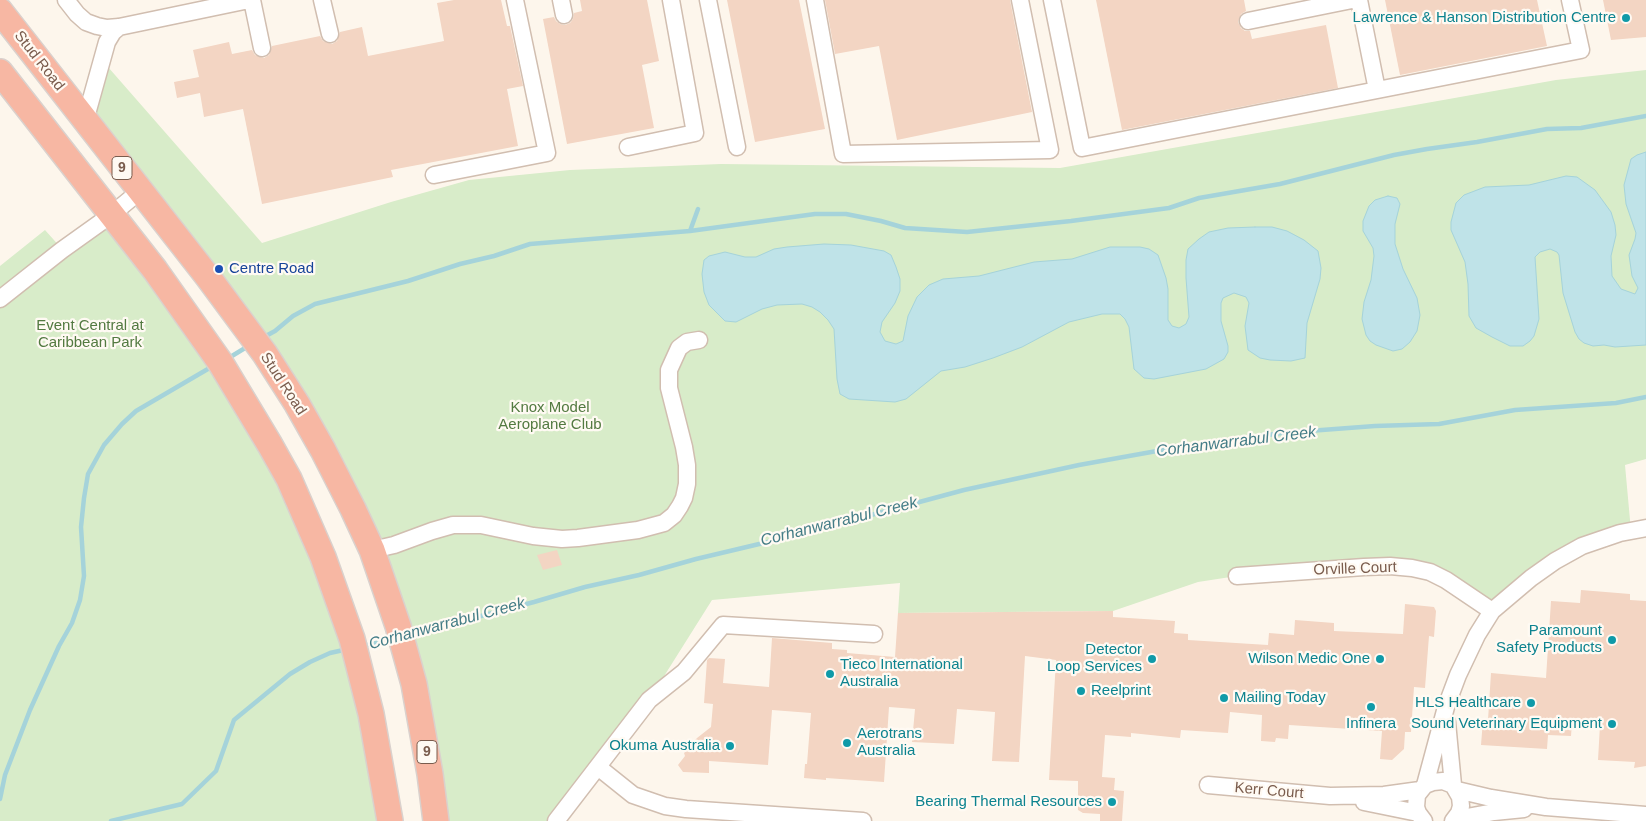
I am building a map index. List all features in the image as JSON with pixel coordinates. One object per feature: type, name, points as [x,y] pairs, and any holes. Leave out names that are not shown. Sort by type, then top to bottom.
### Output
[{"type":"highway","name":"Stud Road","points":[[0,11],[265,354],[297,404],[323,450],[372,550],[398,626],[414,684],[430,774],[436,821]]},
{"type":"highway","name":"9","points":[[0,72],[154,270],[231,377],[289,479],[323,557],[352,639],[371,714],[390,821]]},
{"type":"street","points":[[66,0],[86,22],[97,26],[119,27],[199,5],[250,0],[262,48]]},
{"type":"street","points":[[322,0],[330,34]]},
{"type":"street","points":[[434,175],[547,153],[516,0]]},
{"type":"street","points":[[628,147],[695,133],[671,0]]},
{"type":"street","points":[[708,0],[737,147]]},
{"type":"street","points":[[814,0],[843,154],[1050,150],[1020,0]]},
{"type":"street","points":[[1052,0],[1082,148],[1581,50],[1570,0]]},
{"type":"street","points":[[1248,21],[1316,4],[1352,0]]},
{"type":"street","points":[[1359,0],[1377,90]]},
{"type":"street","points":[[85,121],[107,42],[119,27]]},
{"type":"street","points":[[0,299],[140,191]]},
{"type":"street","points":[[372,550],[394,545],[453,525],[481,526],[533,536],[562,539],[638,530],[664,522],[674,515],[680,506],[687,484],[687,465],[669,388],[669,370],[679,348],[687,342],[699,340]]},
{"type":"street","points":[[1421,819],[1415,802],[1422,787],[1446,707],[1474,640],[1492,611],[1530,578],[1582,546],[1620,533],[1646,528]]},
{"type":"street","name":"Orville Court","points":[[1237,576],[1364,567],[1390,566],[1412,568],[1430,572],[1446,580],[1492,611]]},
{"type":"street","points":[[556,821],[649,700],[684,672],[724,624],[874,634]]},
{"type":"street","points":[[1446,707],[1449,750],[1455,787],[1460,797],[1461,806],[1454,820]]},
{"type":"street","points":[[598,767],[633,795],[666,806],[863,821]]},
{"type":"street","name":"Kerr Court","points":[[1208,785],[1330,796],[1384,795],[1443,781],[1455,787],[1491,798],[1546,807]]},
{"type":"street","name":"Kerr Court","points":[[1330,796],[1421,819]]},
{"type":"street","points":[[1454,820],[1494,812],[1546,807],[1646,815]]},
{"type":"green space","name":"Knox Model Aeroplane Club","points":[[101,59],[262,243],[391,202],[469,180],[570,170],[721,164],[1060,168],[1556,80],[1646,70],[1646,459],[1625,465],[1631,531],[1582,546],[1492,611],[1430,572],[1237,576],[1198,582],[1113,611],[898,613],[900,583],[712,600],[649,700],[556,821],[436,821],[423,731],[323,450],[85,121]]},
{"type":"green space","name":"Event Central at Caribbean Park","points":[[111,215],[155,270],[323,557],[390,821],[0,821],[0,266],[45,230],[62,249]]},
{"type":"water","points":[[1646,152],[1646,345],[1593,346],[1579,339],[1563,293],[1559,255],[1550,249],[1540,252],[1535,257],[1539,319],[1534,336],[1530,341],[1523,346],[1510,346],[1476,328],[1469,316],[1465,262],[1451,230],[1456,203],[1464,195],[1485,187],[1529,185],[1566,176],[1577,177],[1595,190],[1611,212],[1616,235],[1611,256],[1612,276],[1621,289],[1635,294],[1638,288],[1632,276],[1629,255],[1636,233],[1626,204],[1624,185],[1631,159]]},
{"type":"water","points":[[1388,196],[1397,198],[1400,204],[1395,224],[1395,244],[1403,269],[1417,298],[1420,315],[1417,331],[1410,342],[1402,349],[1393,351],[1370,341],[1366,335],[1362,319],[1364,302],[1371,280],[1374,256],[1373,248],[1363,231],[1363,221],[1369,206],[1375,200]]},
{"type":"water","points":[[1272,227],[1287,231],[1304,240],[1318,251],[1321,268],[1320,279],[1307,323],[1305,358],[1291,361],[1270,360],[1260,358],[1248,350],[1245,326],[1249,303],[1246,297],[1234,293],[1223,298],[1221,303],[1221,321],[1228,352],[1224,359],[1206,369],[1154,379],[1144,378],[1134,369],[1129,327],[1125,319],[1120,314],[1102,314],[1069,322],[1022,347],[993,358],[965,367],[941,371],[906,399],[895,402],[849,399],[840,394],[837,379],[834,329],[820,312],[802,304],[777,305],[762,309],[736,322],[725,321],[709,305],[704,292],[702,274],[704,260],[709,256],[725,252],[745,257],[756,257],[774,249],[824,244],[851,245],[884,251],[891,255],[896,267],[900,279],[900,291],[895,303],[882,322],[880,332],[885,341],[896,344],[903,341],[908,316],[917,297],[929,285],[943,279],[979,276],[1034,262],[1072,259],[1110,247],[1140,247],[1149,249],[1158,255],[1168,289],[1168,320],[1172,326],[1179,328],[1186,324],[1189,317],[1186,278],[1188,249],[1209,232],[1228,228]]},
{"type":"building","points":[[454,0],[501,0],[507,26],[510,26],[523,86],[507,89],[518,146],[391,170],[393,177],[262,204],[243,109],[204,117],[200,93],[177,98],[174,82],[199,77],[193,50],[229,42],[232,54],[252,50],[255,55],[264,58],[269,55],[272,46],[320,36],[323,41],[332,44],[337,41],[340,32],[362,27],[368,56],[444,41],[437,3]]},
{"type":"building","points":[[580,0],[647,0],[659,61],[642,65],[654,128],[567,144],[543,19],[554,17],[560,24],[570,23],[574,13],[582,11]]},
{"type":"building","points":[[727,0],[799,0],[825,129],[755,142]]},
{"type":"building","points":[[825,0],[1010,0],[1032,112],[897,140],[879,46],[835,54]]},
{"type":"building","points":[[1096,0],[1244,0],[1246,11],[1241,14],[1238,22],[1245,31],[1250,31],[1252,39],[1326,25],[1338,88],[1122,130]]},
{"type":"building","points":[[1385,0],[1537,0],[1547,46],[1400,75]]},
{"type":"building","name":"Lawrence & Hanson Distribution Centre","points":[[1603,0],[1646,0],[1646,37],[1611,40]]},
{"type":"building","points":[[557,550],[562,565],[543,570],[537,555]]},
{"type":"building","points":[[1581,590],[1630,594],[1630,600],[1646,601],[1646,766],[1634,768],[1635,762],[1598,760],[1600,725],[1572,723],[1571,736],[1548,735],[1547,749],[1481,745],[1483,720],[1488,720],[1491,673],[1546,678],[1551,601],[1580,603]]},
{"type":"building","points":[[1405,604],[1434,607],[1436,611],[1434,637],[1429,636],[1425,688],[1414,687],[1411,732],[1405,732],[1404,749],[1392,760],[1380,759],[1382,731],[1289,725],[1288,739],[1276,738],[1275,742],[1261,741],[1262,715],[1230,712],[1228,733],[1181,730],[1180,738],[1131,733],[1131,737],[1105,735],[1102,777],[1115,778],[1114,790],[1124,791],[1122,821],[1100,821],[1100,814],[1083,813],[1078,810],[1078,781],[1049,780],[1056,660],[1025,656],[1019,762],[992,761],[995,712],[957,709],[954,744],[912,742],[915,709],[889,707],[884,782],[804,778],[811,713],[772,710],[768,765],[709,761],[709,773],[683,772],[678,765],[685,756],[684,753],[697,738],[711,727],[713,704],[704,703],[707,660],[709,658],[725,659],[723,683],[769,687],[772,638],[832,643],[832,649],[847,650],[847,653],[895,657],[898,613],[1113,611],[1113,617],[1175,621],[1174,633],[1188,634],[1188,640],[1268,645],[1269,633],[1294,635],[1295,620],[1334,623],[1334,631],[1403,634]]},
{"type":"waterway","points":[[690,231],[815,214],[846,214],[905,228],[967,232],[1071,221],[1169,208],[1199,198],[1280,184],[1394,155],[1547,129],[1581,128],[1646,116]]},
{"type":"waterway","points":[[264,337],[275,331],[293,316],[315,304],[408,281],[530,244],[690,231],[698,209]]},
{"type":"waterway","points":[[227,359],[250,345]]},
{"type":"waterway","points":[[0,799],[5,775],[30,710],[59,646],[72,623],[80,600],[84,576],[81,527],[88,474],[104,445],[136,411],[213,366]]},
{"type":"waterway","name":"Corhanwarrabul Creek","points":[[409,635],[585,587],[793,536],[964,490],[1079,465],[1168,449],[1282,433],[1375,426],[1439,424],[1515,410],[1616,403],[1646,397]]},
{"type":"waterway","name":"Corhanwarrabul Creek","points":[[363,646],[394,639]]},
{"type":"waterway","name":"Corhanwarrabul Creek","points":[[111,821],[182,804],[216,771],[234,720],[290,674],[330,653],[348,649]]},
{"type":"place","name":"Lawrence & Hanson Distribution Centre","points":[[1626,18]]},
{"type":"place","name":"Centre Road","points":[[219,269]]},
{"type":"place","name":"Paramount Safety Products","points":[[1612,640]]},
{"type":"place","name":"Detector Loop Services","points":[[1152,659]]},
{"type":"place","name":"Wilson Medic One","points":[[1380,659]]},
{"type":"place","name":"Tieco International Australia","points":[[830,674]]},
{"type":"place","name":"Reelprint","points":[[1081,691]]},
{"type":"place","name":"Mailing Today","points":[[1224,698]]},
{"type":"place","name":"HLS Healthcare","points":[[1531,703]]},
{"type":"place","name":"Infinera","points":[[1371,707]]},
{"type":"place","name":"Sound Veterinary Equipment","points":[[1612,724]]},
{"type":"place","name":"Aerotrans Australia","points":[[847,743]]},
{"type":"place","name":"Okuma Australia","points":[[730,746]]},
{"type":"place","name":"Bearing Thermal Resources","points":[[1112,802]]}]
